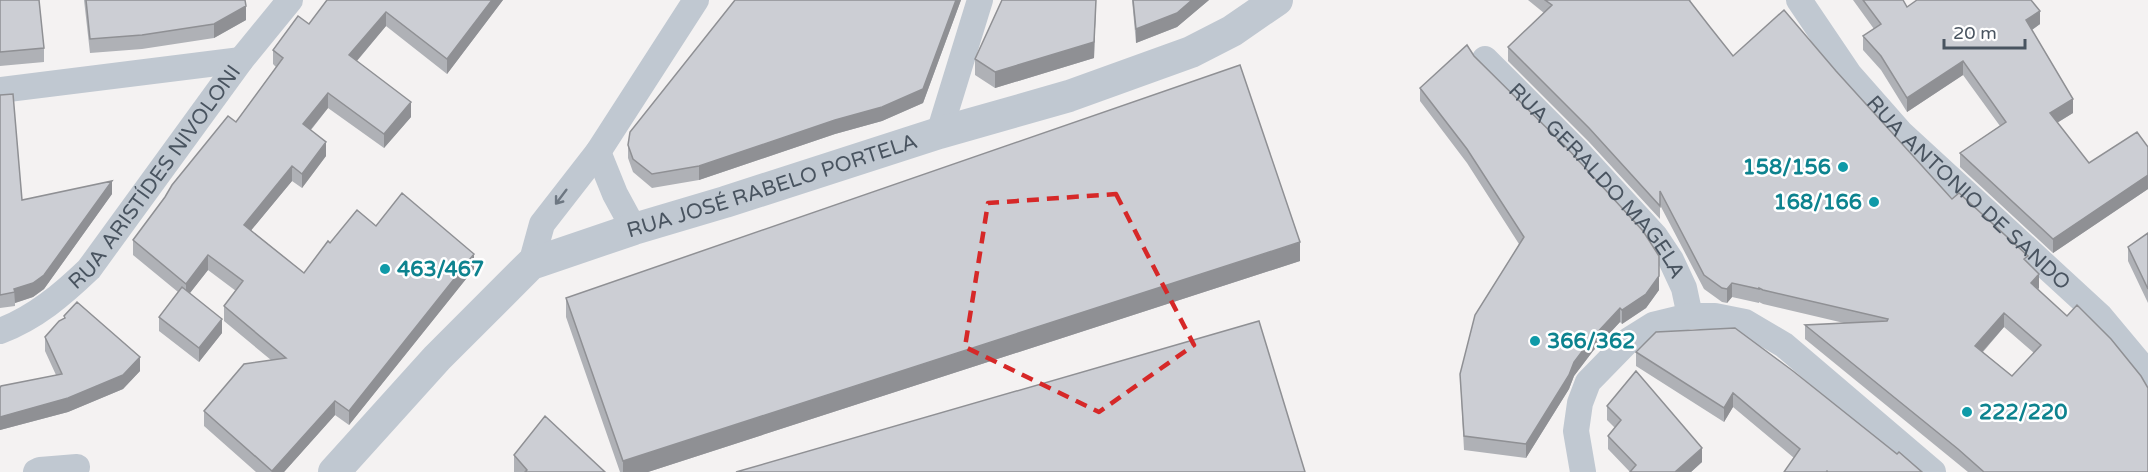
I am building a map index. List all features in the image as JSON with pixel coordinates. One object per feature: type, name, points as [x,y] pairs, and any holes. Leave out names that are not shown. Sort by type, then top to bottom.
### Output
[{"type":"street","name":"RUA ARISTÍDES NIVOLONI","points":[[0,331],[16,325],[61,296],[89,269],[241,60],[290,0]]},
{"type":"street","points":[[531,264],[542,224],[598,152],[696,0]]},
{"type":"street","points":[[939,133],[980,0]]},
{"type":"street","name":"RUA ANTONIO DE SANDO","points":[[1799,0],[1849,74],[1901,133],[2100,316],[2148,377]]},
{"type":"street","name":"RUA JOSÉ RABELO PORTELA","points":[[334,472],[437,358],[531,264],[634,229],[939,133],[1069,96],[1191,52],[1232,31],[1274,1]]},
{"type":"street","name":"RUA GERALDO MAGELA","points":[[1485,59],[1578,152],[1655,236],[1671,260],[1684,288],[1690,316]]},
{"type":"street","points":[[0,90],[241,60]]},
{"type":"street","points":[[598,152],[615,194],[634,229]]},
{"type":"street","points":[[1583,472],[1576,431],[1580,403],[1588,382],[1629,340],[1653,325],[1690,316],[1714,316],[1745,322],[1784,345],[1933,472]]},
{"type":"street","points":[[36,472],[77,467]]},
{"type":"highlighted area","points":[[1116,194],[1194,345],[1099,412],[965,347],[988,203]]},
{"type":"building","points":[[0,0],[39,0],[44,48],[0,52]]},
{"type":"building","points":[[86,0],[245,0],[246,6],[214,24],[142,35],[90,39]]},
{"type":"building","points":[[327,0],[492,0],[447,59],[386,12],[349,55],[411,102],[384,134],[328,93],[303,124],[326,142],[302,174],[292,166],[244,225],[304,273],[328,241],[330,243],[357,210],[376,226],[402,193],[474,254],[349,411],[335,401],[272,471],[204,411],[244,364],[286,358],[224,306],[243,281],[208,255],[186,284],[133,240],[172,185],[228,116],[236,122],[283,58],[273,50],[298,16],[309,24]]},
{"type":"building","points":[[735,0],[956,0],[923,89],[882,107],[835,120],[699,166],[652,174],[633,159],[628,145],[630,132]]},
{"type":"building","points":[[1002,0],[1096,0],[1094,42],[995,72],[975,59]]},
{"type":"building","points":[[1133,0],[1192,0],[1177,13],[1136,29]]},
{"type":"building","points":[[1545,0],[1689,0],[1733,56],[1784,10],[1952,199],[1959,193],[2028,256],[2024,259],[2039,274],[2031,283],[2067,316],[2077,305],[2111,339],[2141,376],[2148,388],[2148,472],[1984,472],[1805,325],[1887,321],[1888,319],[1759,288],[1732,283],[1727,289],[1722,288],[1704,275],[1660,191],[1660,206],[1589,128],[1508,47],[1552,5]],"holes":[[[2004,313],[2041,345],[2012,376],[1975,346]]]},
{"type":"building","points":[[1863,0],[1903,0],[1907,7],[1917,0],[2031,0],[2040,11],[2026,20],[2073,99],[2050,113],[2089,163],[2137,132],[2148,147],[2148,175],[2053,239],[1960,153],[2006,122],[1963,61],[1907,98],[1881,56],[1863,36],[1881,24]]},
{"type":"building","points":[[1467,45],[1474,56],[1567,148],[1643,231],[1659,256],[1659,276],[1646,294],[1622,310],[1620,308],[1593,337],[1574,362],[1569,375],[1526,444],[1464,436],[1460,374],[1475,315],[1524,237],[1467,149],[1420,88]]},
{"type":"building","points":[[1240,65],[1300,242],[623,461],[566,298]]},
{"type":"building","points":[[13,94],[22,200],[112,181],[44,275],[33,283],[14,289],[15,292],[0,295],[0,95]]},
{"type":"building","points":[[2148,233],[2148,289],[2128,247]]},
{"type":"building","points":[[182,287],[222,319],[199,348],[159,317]]},
{"type":"building","points":[[77,302],[140,357],[123,375],[68,398],[0,417],[1,386],[62,374],[45,337],[59,321],[65,318],[64,316]]},
{"type":"building","points":[[1259,321],[1305,472],[736,472]]},
{"type":"building","points":[[1735,328],[1897,454],[1899,452],[1922,472],[1784,472],[1800,449],[1733,393],[1724,408],[1636,352],[1656,332]]},
{"type":"building","points":[[1636,371],[1702,448],[1675,472],[1630,472],[1636,465],[1608,436],[1621,420],[1607,406]]},
{"type":"building","points":[[545,416],[605,472],[525,472],[527,470],[514,455]]},
{"type":"place","name":"158/156","points":[[1843,167]]},
{"type":"place","name":"168/166","points":[[1874,202]]},
{"type":"place","name":"463/467","points":[[385,269]]},
{"type":"place","name":"366/362","points":[[1535,341]]},
{"type":"place","name":"222/220","points":[[1967,412]]}]
